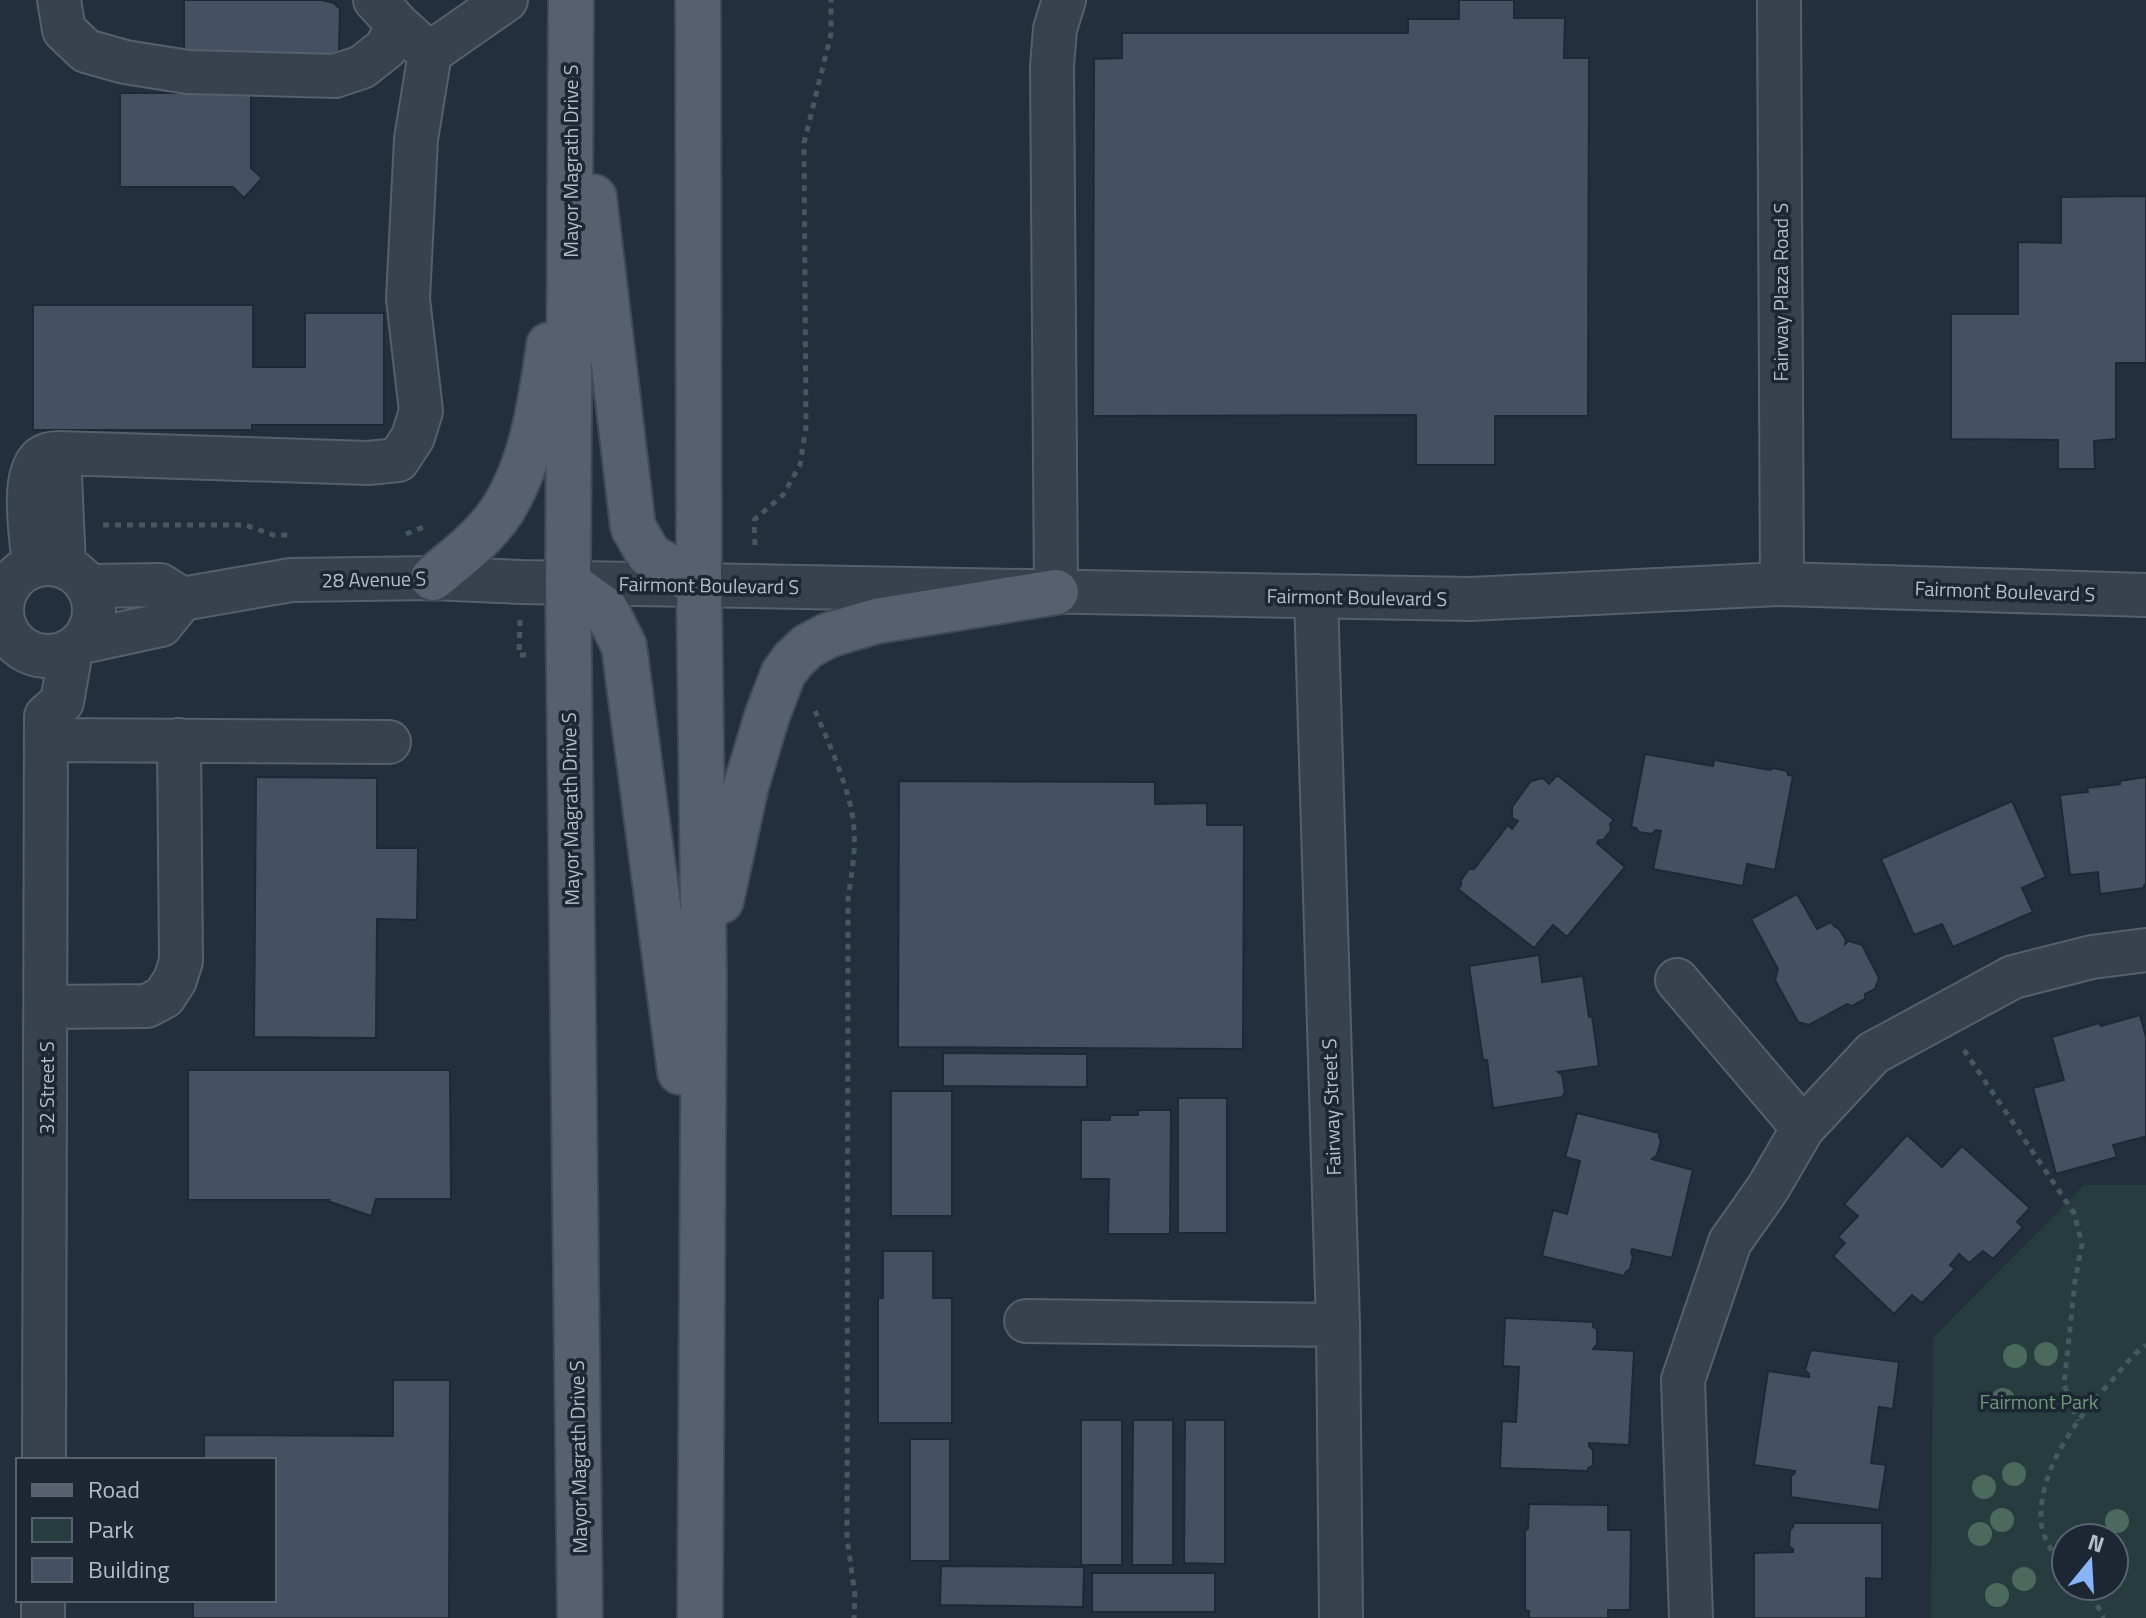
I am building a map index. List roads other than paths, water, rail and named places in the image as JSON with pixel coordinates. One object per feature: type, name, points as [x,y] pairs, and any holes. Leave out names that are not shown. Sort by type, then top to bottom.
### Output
[{"type":"main road","name":"Mayor Magrath Drive S","points":[[571,0],[568,583],[580,1618]]},
{"type":"main road","points":[[571,0],[633,527],[649,555],[699,585]]},
{"type":"main road","points":[[698,0],[699,585],[704,978],[700,1618]]},
{"type":"main road","points":[[433,578],[478,540],[503,509],[527,457],[545,374],[571,196]]},
{"type":"main road","points":[[568,583],[606,610],[624,646],[702,1237]]},
{"type":"main road","points":[[704,978],[746,786],[767,716],[783,674],[793,660],[808,646],[829,635],[876,621],[1056,592]]},
{"type":"street","points":[[59,0],[64,30],[86,51],[125,62],[188,72],[335,76],[362,67],[386,48],[386,13]]},
{"type":"street","points":[[41,572],[59,453],[368,463],[398,460],[413,437],[421,411],[408,299],[416,139],[430,53],[506,0]]},
{"type":"street","points":[[1056,592],[1052,66],[1055,29],[1064,0]]},
{"type":"street","name":"Fairway Plaza Road S","points":[[1779,0],[1782,584]]},
{"type":"street","points":[[386,13],[430,53]]},
{"type":"street","points":[[41,572],[93,600],[94,615],[90,629],[77,646],[62,702],[46,728]]},
{"type":"street","points":[[11,636],[42,656],[57,655],[77,646],[161,625],[182,599],[160,585],[41,572],[9,584],[3,599],[2,615],[11,636],[29,707],[46,728],[179,740],[389,742]]},
{"type":"street","name":"28 Avenue S","points":[[182,599],[291,580],[433,578],[568,583]]},
{"type":"street","name":"Fairmont Boulevard S","points":[[568,583],[1470,599],[1782,584],[2146,595]]},
{"type":"street","name":"Fairway Street S","points":[[1316,596],[1338,1325],[1341,1618]]},
{"type":"street","name":"32 Street S","points":[[44,1458],[46,728]]},
{"type":"street","points":[[46,1007],[147,1006],[164,997],[175,980],[181,961],[179,740]]},
{"type":"street","points":[[1691,1618],[1683,1380],[1730,1242],[1768,1188],[1803,1128],[1873,1053],[2013,977],[2092,957],[2146,950]]},
{"type":"street","points":[[1677,980],[1803,1128]]},
{"type":"street","points":[[1026,1321],[1338,1325]]},
{"type":"park label","name":"Fairmont Park","points":[[2039,1401]]}]
